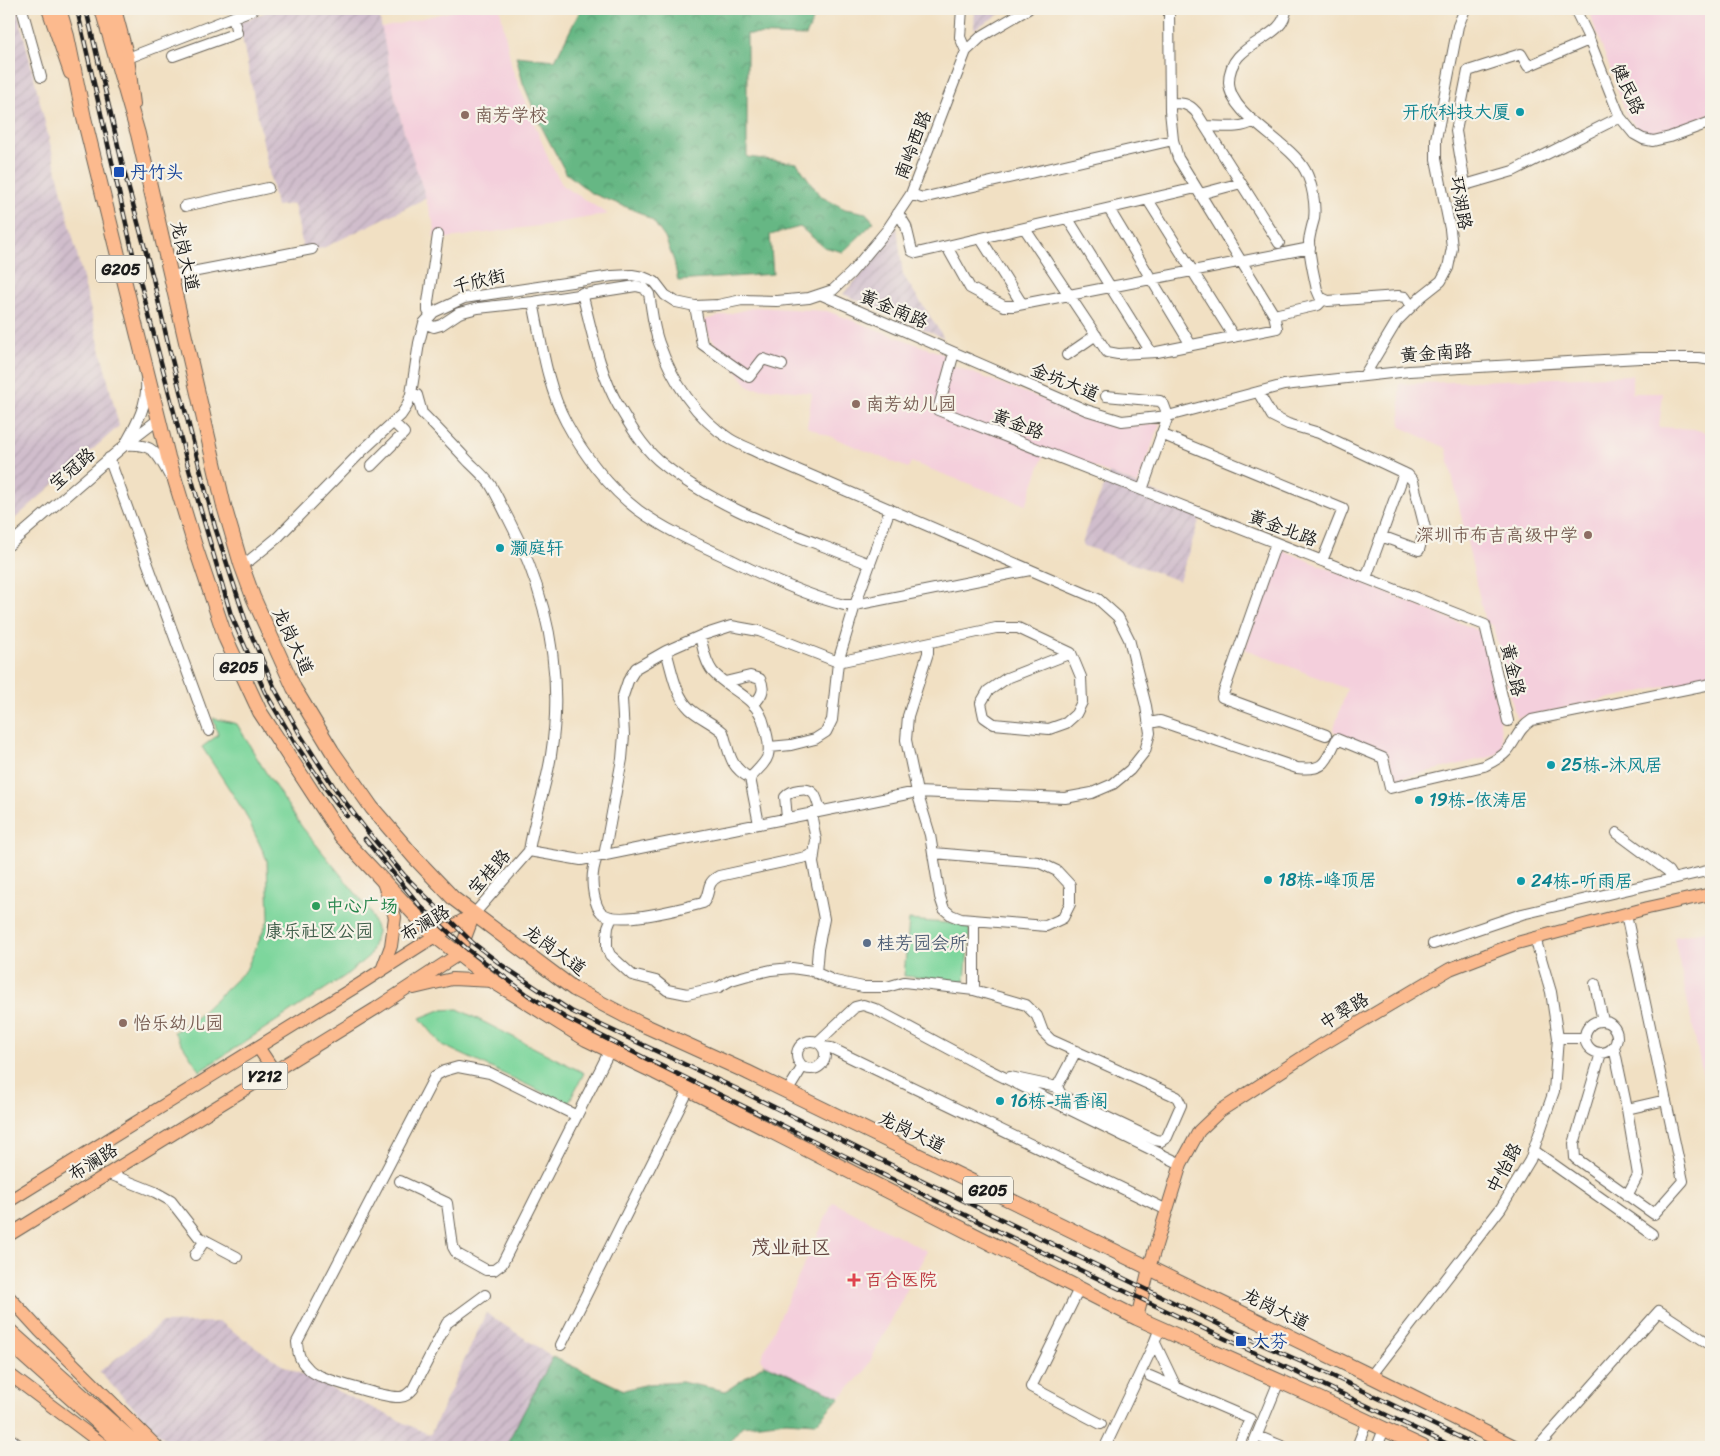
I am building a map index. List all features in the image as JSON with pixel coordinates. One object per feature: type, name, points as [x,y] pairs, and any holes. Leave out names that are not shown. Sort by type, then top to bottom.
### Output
[{"type":"highway","name":"G205","points":[[59,9],[67,36],[84,118],[159,419],[194,546],[226,639],[260,712],[341,836],[383,882],[435,936],[493,981],[586,1039],[689,1089],[1137,1318],[1423,1447]]},
{"type":"highway","name":"龙岗大道","points":[[102,9],[138,134],[224,506],[241,564],[266,627],[294,688],[332,751],[372,808],[415,858],[454,898],[574,989],[639,1023],[787,1092],[1514,1447]]},
{"type":"main road","points":[[48,9],[84,118]]},
{"type":"main road","points":[[115,9],[128,58],[138,134]]},
{"type":"main road","points":[[382,970],[391,946],[395,917],[383,882]]},
{"type":"main road","name":"中翠路","points":[[1137,1318],[1149,1268],[1181,1164],[1199,1131],[1220,1111],[1320,1046],[1450,969],[1516,943],[1711,894]]},
{"type":"main road","name":"布澜路","points":[[9,1201],[435,936],[474,914]]},
{"type":"main road","name":"布澜路","points":[[9,1235],[459,954],[474,914]]},
{"type":"main road","points":[[402,991],[452,978],[493,981]]},
{"type":"main road","points":[[258,1047],[274,1071]]},
{"type":"main road","points":[[9,1194],[57,1170]]},
{"type":"main road","points":[[9,1243],[70,1196]]},
{"type":"main road","points":[[9,1297],[40,1331],[157,1447]]},
{"type":"main road","points":[[9,1329],[122,1441]]},
{"type":"main road","points":[[9,1344],[122,1441],[142,1447]]},
{"type":"main road","points":[[9,1374],[106,1447]]},
{"type":"street","points":[[22,9],[41,77]]},
{"type":"street","points":[[128,58],[254,9]]},
{"type":"street","points":[[962,9],[960,37],[966,51]]},
{"type":"street","name":"南岭西路","points":[[822,295],[833,290],[851,273],[887,230],[911,194],[966,51],[982,36],[1028,9]]},
{"type":"street","points":[[1025,229],[1107,352],[1118,354],[1151,352],[1277,328],[1274,315],[1178,158],[1173,140],[1170,103],[1169,9]]},
{"type":"street","points":[[1286,9],[1286,14],[1280,26],[1247,48],[1232,64],[1229,76],[1230,93],[1244,114],[1295,156],[1305,172],[1314,204],[1310,248],[1318,294],[1323,300],[1328,302],[1398,296],[1405,297],[1412,306]]},
{"type":"street","name":"健民路","points":[[1575,9],[1620,117],[1634,134],[1643,140],[1652,141],[1670,137],[1711,122]]},
{"type":"street","name":"环湖路","points":[[1364,376],[1396,321],[1441,281],[1448,268],[1452,248],[1450,223],[1436,158],[1436,138],[1458,26],[1464,10]]},
{"type":"street","points":[[173,56],[237,32],[233,17]]},
{"type":"street","points":[[1589,40],[1528,66],[1521,54],[1468,72],[1456,131],[1465,185],[1513,172],[1620,117]]},
{"type":"street","points":[[1170,103],[1190,105],[1279,244]]},
{"type":"street","points":[[1205,126],[1240,126],[1248,125],[1254,121]]},
{"type":"street","points":[[911,194],[922,198],[1173,140]]},
{"type":"street","points":[[898,213],[906,226],[912,251],[917,253],[1148,200],[1241,183]]},
{"type":"street","points":[[185,206],[268,188]]},
{"type":"street","points":[[1148,200],[1234,337]]},
{"type":"street","points":[[1109,209],[1191,345]]},
{"type":"street","points":[[1068,218],[1151,352]]},
{"type":"street","points":[[431,315],[428,310],[428,302],[438,235]]},
{"type":"street","points":[[981,239],[1022,304]]},
{"type":"street","points":[[947,247],[970,288],[1004,306],[1310,248]]},
{"type":"street","points":[[171,276],[312,249]]},
{"type":"street","name":"千欣街","points":[[241,564],[250,560],[277,538],[331,482],[402,415],[411,394],[424,323],[431,315],[445,306],[464,298],[576,280],[632,275],[655,282],[665,295],[676,302],[694,306],[718,305],[742,300],[777,301],[822,295]]},
{"type":"street","points":[[411,394],[417,395],[419,398],[422,413],[489,483],[520,542],[545,610],[552,646],[555,682],[555,719],[544,791],[533,826],[529,851],[581,860],[916,792],[1065,798],[1092,794],[1113,784],[1130,770],[1145,751],[1150,733],[1146,706],[1129,639],[1118,617],[1098,599],[730,439],[706,420],[687,398],[671,372],[658,341],[649,294],[644,288],[636,286],[533,302],[478,308],[459,313],[441,325],[434,327],[424,323]]},
{"type":"street","points":[[582,293],[602,368],[617,404],[634,432],[657,459],[686,481],[745,513],[869,564]]},
{"type":"street","name":"黄金南路","points":[[822,295],[954,352]]},
{"type":"street","points":[[1274,315],[1318,306],[1323,300]]},
{"type":"street","points":[[533,302],[551,382],[565,421],[584,453],[616,490],[637,509],[663,526],[781,584],[844,605],[854,606],[1020,570],[1031,570]]},
{"type":"street","points":[[694,306],[702,344],[749,377],[762,359],[782,365]]},
{"type":"street","points":[[1067,355],[1096,335]]},
{"type":"street","name":"金坑大道","points":[[954,352],[1086,410],[1122,421],[1168,416]]},
{"type":"street","name":"黄金路","points":[[954,352],[938,410],[1142,490]]},
{"type":"street","points":[[125,445],[137,425],[144,404],[146,388],[142,353]]},
{"type":"street","name":"黄金南路","points":[[1168,416],[1284,385],[1419,370],[1640,358],[1699,358],[1711,360]]},
{"type":"street","points":[[1258,392],[1272,416],[1288,424],[1319,433],[1404,473],[1413,481],[1425,528],[1419,550],[1381,536]]},
{"type":"street","points":[[1106,396],[1160,401],[1164,405],[1168,416],[1142,490]]},
{"type":"street","name":"宝冠路","points":[[9,545],[109,458],[159,419]]},
{"type":"street","points":[[371,466],[404,433],[393,422]]},
{"type":"street","points":[[1161,434],[1343,509],[1322,561]]},
{"type":"street","points":[[125,445],[140,444],[149,447],[158,454],[179,493]]},
{"type":"street","points":[[109,458],[209,732]]},
{"type":"street","points":[[1366,578],[1404,473]]},
{"type":"street","name":"黄金北路","points":[[1142,490],[1486,625]]},
{"type":"street","points":[[770,747],[804,742],[815,739],[826,732],[832,720],[838,662],[854,606],[890,509]]},
{"type":"street","points":[[1276,543],[1222,697],[1326,735]]},
{"type":"street","name":"黄金路","points":[[1486,625],[1508,722]]},
{"type":"street","points":[[814,853],[806,857],[719,876],[712,880],[707,898],[703,903],[632,918],[612,917],[601,912],[595,900],[592,870],[600,856],[622,759],[624,735],[622,699],[628,681],[636,668],[666,651],[700,636],[731,626],[758,631],[838,662],[996,628],[1018,628],[1071,653],[1081,678],[1082,702],[1076,714],[1066,723],[1049,730],[994,724],[984,717],[981,703],[988,691],[1007,678],[1071,653]]},
{"type":"street","points":[[700,636],[707,661],[713,672],[753,705],[761,716],[770,753],[767,760],[750,778]]},
{"type":"street","points":[[928,643],[928,653],[908,716],[906,740],[916,792],[934,852],[940,896],[944,908],[951,915],[961,919],[1046,926],[1063,918],[1070,904],[1070,885],[1057,871],[1038,862],[934,852]]},
{"type":"street","points":[[666,651],[683,702],[723,732],[727,750],[734,766],[739,772],[750,778]]},
{"type":"street","points":[[724,682],[750,676],[760,679],[763,684],[763,693],[753,705]]},
{"type":"street","points":[[1149,723],[1160,721],[1297,768],[1319,768],[1325,762],[1336,739],[1384,758],[1390,788],[1484,766],[1506,752],[1523,726],[1532,720],[1711,684]]},
{"type":"street","points":[[750,778],[759,824]]},
{"type":"street","points":[[787,818],[785,797],[789,792],[808,789],[816,795],[814,863],[824,919],[818,949],[816,973]]},
{"type":"street","points":[[1617,833],[1668,871],[1673,879]]},
{"type":"street","name":"宝桂路","points":[[474,914],[529,851]]},
{"type":"street","points":[[1433,944],[1522,914],[1711,870]]},
{"type":"street","points":[[1601,1053],[1574,1144],[1575,1158],[1654,1214],[1683,1181],[1626,914]]},
{"type":"street","points":[[612,917],[608,927],[607,938],[607,948],[610,955],[632,975],[656,982],[667,990],[687,994],[695,993],[719,987],[731,980],[771,970],[792,968],[863,987],[887,987],[904,982],[974,990],[1026,1005],[1037,1016],[1043,1032],[1051,1040],[1177,1097],[1181,1105],[1167,1137],[1161,1141],[1155,1140],[1062,1096],[1057,1087],[995,1073]]},
{"type":"street","points":[[974,920],[974,990]]},
{"type":"street","name":"中怡路","points":[[1371,1376],[1501,1208],[1534,1150],[1554,1091],[1558,1038],[1551,992],[1535,938]]},
{"type":"street","points":[[1595,984],[1603,1021]]},
{"type":"street","points":[[820,1045],[846,1014],[855,1007],[863,1005],[875,1009],[995,1073],[1181,1164]]},
{"type":"street","points":[[1603,1021],[1610,1023],[1615,1030],[1616,1041],[1614,1046],[1607,1052],[1601,1053],[1590,1050],[1585,1038],[1588,1028],[1592,1023],[1603,1021]]},
{"type":"street","points":[[1558,1038],[1585,1038]]},
{"type":"street","points":[[820,1045],[825,1056],[821,1065],[813,1069],[803,1066],[797,1056],[799,1047],[806,1041],[811,1040],[1167,1210]]},
{"type":"street","points":[[1614,1046],[1638,1176],[1627,1196]]},
{"type":"street","points":[[400,1181],[447,1203],[453,1248],[457,1254],[486,1270],[494,1270],[502,1264],[610,1050]]},
{"type":"street","points":[[1057,1087],[1076,1051]]},
{"type":"street","points":[[787,1092],[803,1066]]},
{"type":"street","points":[[485,1295],[447,1323],[413,1390],[401,1397],[389,1396],[319,1376],[301,1361],[298,1353],[297,1342],[435,1076],[458,1067],[490,1074],[577,1116]]},
{"type":"street","points":[[561,1345],[689,1089]]},
{"type":"street","points":[[1627,1109],[1666,1100]]},
{"type":"street","points":[[1534,1150],[1652,1234]]},
{"type":"street","points":[[107,1173],[155,1192],[171,1201],[200,1238],[237,1256]]},
{"type":"street","points":[[195,1255],[205,1240]]},
{"type":"street","points":[[1079,1289],[1031,1387],[1101,1424]]},
{"type":"street","points":[[1538,1447],[1659,1311],[1711,1345]]},
{"type":"street","points":[[1105,1447],[1160,1328]]},
{"type":"street","points":[[1154,1342],[1176,1387]]},
{"type":"street","points":[[1150,1376],[1250,1419],[1238,1447]]},
{"type":"street","points":[[1252,1447],[1279,1381]]},
{"type":"street","points":[[1357,1447],[1367,1421]]},
{"type":"street","points":[[1377,1447],[1384,1429]]},
{"type":"street","points":[[1257,1436],[1284,1447]]},
{"type":"street","points":[[9,1442],[12,1440],[21,1447]]},
{"type":"shaded area","points":[[9,9],[16,9],[19,16],[119,426],[9,524]]},
{"type":"shaded area","points":[[273,9],[378,9],[395,98],[426,198],[323,248],[304,252],[294,204],[276,206],[239,23]]},
{"type":"shaded area","name":"南芳学校","points":[[461,9],[500,9],[512,68],[551,165],[563,186],[608,214],[545,225],[441,239],[433,236],[435,228],[404,132],[381,28]]},
{"type":"shaded area","points":[[975,9],[1008,9],[974,29]]},
{"type":"shaded area","points":[[1588,9],[1711,9],[1711,114],[1660,133],[1650,134],[1638,128],[1628,118]]},
{"type":"shaded area","points":[[897,227],[903,275],[944,338],[843,294],[862,274]]},
{"type":"shaded area","points":[[756,307],[827,311],[948,356],[946,363],[1122,427],[1160,423],[1138,484],[1046,449],[1026,505],[911,462],[908,468],[807,427],[812,393],[750,388],[709,336],[704,320]]},
{"type":"shaded area","name":"深圳市布吉高级中学","points":[[1632,375],[1632,393],[1663,393],[1659,427],[1694,429],[1711,434],[1711,677],[1516,718],[1493,626],[1485,622],[1446,448],[1401,427],[1399,384]]},
{"type":"shaded area","points":[[1109,473],[1202,512],[1179,581],[1082,545],[1086,530]]},
{"type":"shaded area","points":[[1280,549],[1482,632],[1503,747],[1495,756],[1395,779],[1387,752],[1333,731],[1347,689],[1245,649]]},
{"type":"shaded area","points":[[1711,930],[1711,1114],[1674,937]]},
{"type":"shaded area","name":"百合医院","points":[[833,1202],[927,1251],[865,1371],[840,1397],[765,1364],[761,1358]]},
{"type":"shaded area","points":[[486,1313],[553,1357],[505,1447],[172,1447],[99,1372],[161,1323],[220,1322],[280,1364],[430,1435]]},
{"type":"green space","points":[[581,9],[818,9],[806,36],[747,34],[747,157],[797,163],[820,196],[845,209],[866,213],[874,222],[843,252],[824,247],[800,227],[770,235],[773,274],[678,281],[674,261],[665,238],[653,221],[639,212],[591,193],[566,173],[540,124],[523,83],[516,56],[555,60]]},
{"type":"green space","name":"康乐社区公园","points":[[213,718],[237,724],[302,827],[370,911],[377,932],[370,955],[345,976],[200,1071],[174,1032],[197,1017],[246,970],[269,918],[267,860],[245,813],[202,747],[218,735]]},
{"type":"green space","points":[[909,920],[970,925],[965,982],[904,976]]},
{"type":"green space","points":[[458,1009],[584,1073],[568,1104],[442,1045],[420,1018],[440,1010]]},
{"type":"green space","points":[[553,1357],[624,1390],[648,1384],[681,1382],[726,1391],[765,1364],[840,1397],[816,1423],[786,1421],[742,1426],[725,1447],[505,1447]]},
{"type":"railway","points":[[77,9],[133,254],[188,466],[231,615],[265,692],[295,743],[347,816]]},
{"type":"railway","points":[[86,9],[124,171],[153,278],[215,527],[247,625],[275,689],[301,736],[334,787],[367,831],[404,875],[473,943],[503,966],[571,1011],[737,1089],[1243,1336],[1320,1370],[1480,1447]]},
{"type":"railway","points":[[365,839],[421,907],[466,948],[528,995],[566,1018],[1004,1234],[1454,1447]]},
{"type":"place","name":"开欣科技大厦","points":[[1520,112]]},
{"type":"place","name":"南芳学校","points":[[465,115]]},
{"type":"place","name":"丹竹头","points":[[119,172]]},
{"type":"place","name":"南芳幼儿园","points":[[856,404]]},
{"type":"place","name":"深圳市布吉高级中学","points":[[1588,535]]},
{"type":"place","name":"灏庭轩","points":[[500,548]]},
{"type":"place","name":"25栋-沐风居","points":[[1551,765]]},
{"type":"place","name":"19栋-依涛居","points":[[1419,800]]},
{"type":"place","name":"18栋-峰顶居","points":[[1268,880]]},
{"type":"place","name":"24栋-听雨居","points":[[1521,881]]},
{"type":"place","name":"中心广场","points":[[316,906]]},
{"type":"place","name":"桂芳园会所","points":[[867,943]]},
{"type":"place","name":"怡乐幼儿园","points":[[123,1023]]},
{"type":"place","name":"16栋-瑞香阁","points":[[1000,1101]]},
{"type":"place","name":"百合医院","points":[[854,1280]]},
{"type":"place","name":"大芬","points":[[1241,1341]]},
{"type":"district","name":"茂业社区","points":[[791,1247]]}]
